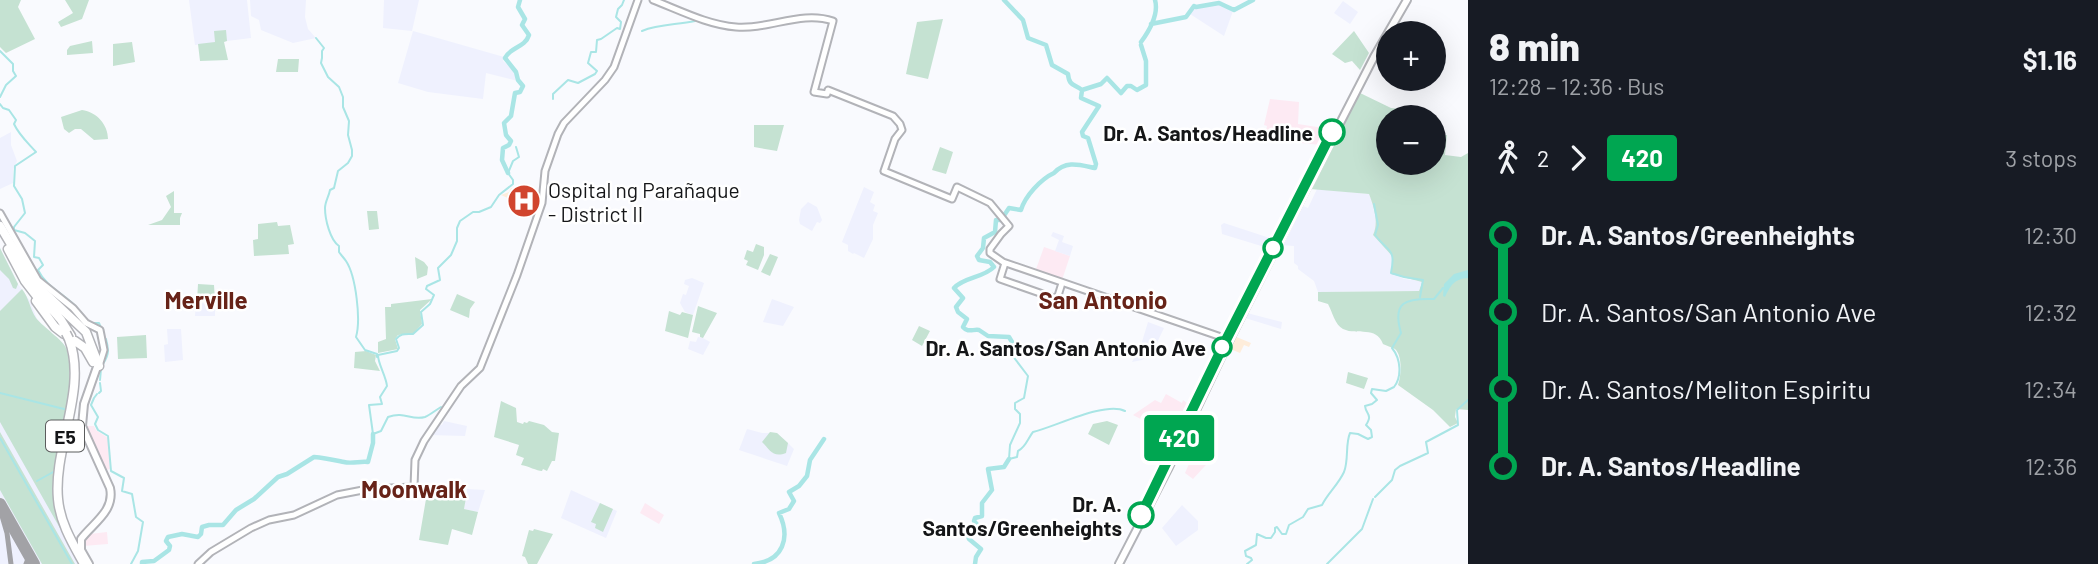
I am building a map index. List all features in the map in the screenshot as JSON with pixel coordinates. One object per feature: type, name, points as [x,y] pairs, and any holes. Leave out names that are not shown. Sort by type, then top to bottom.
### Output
[{"type":"highway","points":[[0,227],[34,283],[80,326],[97,351],[103,351]]},
{"type":"highway","name":"E5","points":[[0,227],[26,277],[61,320],[78,359],[78,379],[61,494],[65,518],[87,563]]},
{"type":"highway","points":[[2,237],[25,281],[70,338],[85,348],[98,365]]},
{"type":"highway","points":[[88,335],[98,365]]},
{"type":"main road","points":[[198,564],[211,552],[251,528],[294,514],[337,495],[377,488],[414,487],[415,459],[461,386],[480,368],[514,285],[542,204],[545,171],[560,129],[605,80],[614,66],[638,0]]},
{"type":"main road","points":[[653,0],[733,27],[814,16],[834,22],[814,92],[827,92],[893,116],[902,130],[895,139],[883,170],[952,199],[957,187],[990,203],[1009,226],[990,249],[993,256],[1005,263],[1228,339]]},
{"type":"main road","points":[[1117,564],[1178,449],[1228,339],[1371,56],[1405,0]]},
{"type":"main road","points":[[1,214],[36,282],[71,309],[85,324],[98,331],[103,351],[84,404],[82,426],[110,488],[111,498],[109,507],[83,536],[80,545],[87,563]]},
{"type":"main road","points":[[1,214],[38,280],[73,308],[86,323],[99,329],[104,346],[86,405],[85,426],[110,481],[114,498],[108,513],[83,542],[87,563]]},
{"type":"main road","points":[[1005,263],[1000,279],[1057,299],[1062,283]]},
{"type":"shaded area","points":[[189,0],[247,0],[251,38],[195,45]]},
{"type":"shaded area","points":[[250,0],[306,0],[305,17],[308,29],[316,38],[293,43],[261,30],[259,20],[251,16]]},
{"type":"shaded area","points":[[384,0],[419,0],[412,31],[383,28]]},
{"type":"shaded area","points":[[1343,1],[1358,12],[1350,24],[1334,13]]},
{"type":"shaded area","points":[[1220,4],[1233,11],[1224,36],[1190,14],[1193,9]]},
{"type":"shaded area","points":[[413,31],[504,57],[503,61],[516,72],[518,81],[486,73],[483,99],[428,92],[398,83]]},
{"type":"shaded area","points":[[1270,99],[1299,102],[1298,124],[1330,129],[1321,145],[1264,139]]},
{"type":"shaded area","points":[[11,132],[11,145],[17,161],[13,169],[13,183],[0,189],[0,138]]},
{"type":"shaded area","points":[[864,187],[874,192],[870,202],[875,205],[873,211],[878,213],[873,225],[873,239],[864,258],[848,251],[848,245],[842,242]]},
{"type":"shaded area","name":"Ospital ng Parañaque - District II","points":[[511,188],[535,199],[534,203],[539,205],[537,211],[501,195],[509,192]]},
{"type":"shaded area","points":[[1317,189],[1369,194],[1374,205],[1377,227],[1373,235],[1393,257],[1398,276],[1422,281],[1419,291],[1318,292],[1314,281],[1294,263],[1294,246],[1281,245],[1301,205],[1308,208]]},
{"type":"shaded area","points":[[808,202],[817,207],[822,220],[817,222],[812,231],[800,224],[799,220],[801,209]]},
{"type":"shaded area","points":[[1224,223],[1276,240],[1271,249],[1222,234],[1221,225]]},
{"type":"shaded area","points":[[1053,232],[1064,236],[1062,242],[1073,246],[1070,256],[1055,251],[1059,240],[1051,236]]},
{"type":"shaded area","points":[[1044,247],[1070,256],[1062,280],[1035,272]]},
{"type":"shaded area","points":[[0,248],[30,301],[37,319],[67,349],[69,387],[54,502],[61,530],[81,564],[0,564]]},
{"type":"shaded area","points":[[692,278],[704,283],[693,315],[685,312],[680,303],[689,286],[684,284],[685,280]]},
{"type":"shaded area","points":[[772,299],[794,307],[783,326],[763,322]]},
{"type":"shaded area","points":[[196,303],[215,304],[215,316],[195,316]]},
{"type":"shaded area","points":[[1247,313],[1282,322],[1281,329],[1245,318]]},
{"type":"shaded area","points":[[1148,322],[1164,328],[1152,353],[1142,360],[1132,362],[1141,345]]},
{"type":"shaded area","points":[[167,329],[181,329],[183,360],[165,362]]},
{"type":"shaded area","points":[[1234,336],[1251,343],[1249,347],[1244,345],[1240,353],[1228,348]]},
{"type":"shaded area","points":[[698,337],[710,342],[703,355],[688,349],[690,341],[696,342]]},
{"type":"shaded area","points":[[1166,394],[1182,403],[1183,400],[1192,407],[1190,411],[1180,407],[1190,412],[1177,438],[1133,415],[1155,400],[1161,403]]},
{"type":"shaded area","points":[[444,421],[467,426],[465,436],[429,435],[436,424],[442,425]]},
{"type":"shaded area","points":[[85,426],[94,426],[108,438],[110,469],[106,470]]},
{"type":"shaded area","points":[[747,429],[777,433],[789,444],[794,449],[787,466],[739,450]]},
{"type":"shaded area","points":[[1187,441],[1198,446],[1201,441],[1216,454],[1193,479],[1185,473],[1192,457],[1182,452]]},
{"type":"shaded area","points":[[467,489],[485,490],[478,512],[464,509]]},
{"type":"shaded area","points":[[571,490],[617,511],[606,538],[561,518]]},
{"type":"shaded area","points":[[645,503],[664,515],[659,524],[640,513]]},
{"type":"shaded area","points":[[1182,505],[1198,521],[1198,530],[1176,546],[1162,528]]},
{"type":"shaded area","points":[[107,532],[108,544],[83,546],[90,534]]},
{"type":"green space","points":[[0,0],[21,0],[18,7],[35,39],[6,53],[0,47]]},
{"type":"green space","points":[[65,0],[89,0],[82,19],[61,27],[58,22],[73,13]]},
{"type":"green space","points":[[943,19],[928,79],[906,74],[917,22]]},
{"type":"green space","points":[[226,30],[227,41],[224,42],[228,60],[200,61],[198,44],[215,42],[214,31]]},
{"type":"green space","points":[[1354,31],[1369,53],[1360,70],[1352,61],[1345,63],[1332,54]]},
{"type":"green space","points":[[92,41],[93,53],[67,55],[70,46]]},
{"type":"green space","points":[[132,42],[135,62],[113,66],[113,44]]},
{"type":"green space","points":[[278,59],[299,59],[298,72],[276,72]]},
{"type":"green space","points":[[1358,92],[1385,105],[1376,105],[1376,175],[1446,175],[1446,155],[1461,157],[1468,153],[1468,410],[1456,409],[1455,417],[1458,423],[1450,427],[1433,410],[1398,385],[1400,361],[1395,349],[1383,344],[1380,338],[1371,333],[1343,329],[1328,304],[1318,301],[1318,292],[1419,291],[1422,282],[1391,274],[1393,257],[1373,235],[1376,220],[1369,194],[1310,189]]},
{"type":"green space","points":[[82,110],[101,120],[108,139],[94,140],[81,129],[69,133],[64,129],[61,117]]},
{"type":"green space","points":[[754,125],[784,125],[777,151],[754,147]]},
{"type":"green space","points":[[940,147],[953,152],[946,174],[932,170]]},
{"type":"green space","points":[[174,191],[174,213],[182,213],[180,225],[148,225],[162,220],[171,207],[166,196]]},
{"type":"green space","points":[[367,211],[377,211],[379,229],[369,230]]},
{"type":"green space","points":[[277,222],[278,226],[290,225],[294,244],[288,245],[289,254],[254,256],[253,240],[258,239],[258,224]]},
{"type":"green space","points":[[756,244],[764,247],[758,270],[746,265],[748,261],[744,259],[747,250],[753,252]]},
{"type":"green space","points":[[0,248],[18,284],[16,289],[0,270]]},
{"type":"green space","points":[[770,254],[778,257],[770,276],[761,272]]},
{"type":"green space","points":[[415,257],[428,267],[427,275],[417,279]]},
{"type":"green space","points":[[198,284],[214,285],[215,301],[197,301]]},
{"type":"green space","points":[[22,289],[36,318],[66,348],[69,361],[68,396],[54,487],[54,502],[61,530],[0,422],[0,311]]},
{"type":"green space","points":[[457,294],[475,302],[470,309],[469,318],[450,310]]},
{"type":"green space","points":[[432,299],[420,310],[422,324],[414,333],[398,335],[395,339],[398,349],[378,353],[378,342],[386,339],[385,307]]},
{"type":"green space","points":[[698,306],[717,313],[703,338],[692,332]]},
{"type":"green space","points":[[669,311],[680,315],[682,312],[693,315],[688,338],[665,331]]},
{"type":"green space","points":[[919,326],[930,331],[922,346],[912,340]]},
{"type":"green space","points":[[146,335],[147,358],[118,359],[117,337]]},
{"type":"green space","points":[[366,351],[376,355],[375,361],[380,371],[354,368],[355,352]]},
{"type":"green space","points":[[1348,372],[1368,378],[1364,389],[1346,383]]},
{"type":"green space","points":[[501,401],[516,408],[517,422],[523,424],[529,421],[559,433],[555,461],[552,461],[547,471],[521,465],[524,458],[516,455],[519,445],[494,437]]},
{"type":"green space","points":[[1107,421],[1118,425],[1109,445],[1088,434],[1093,424]]},
{"type":"green space","points":[[0,432],[75,564],[42,564],[0,490]]},
{"type":"green space","points":[[770,432],[777,433],[788,443],[786,453],[775,454],[762,442]]},
{"type":"green space","points":[[466,498],[464,509],[478,512],[472,535],[452,529],[448,545],[419,540],[426,499]]},
{"type":"green space","points":[[600,503],[613,509],[603,532],[591,522]]},
{"type":"green space","points":[[529,530],[553,534],[537,564],[528,564],[522,556]]},
{"type":"water","points":[[1468,270],[1468,278],[1456,281],[1445,297],[1443,296],[1444,284],[1454,274]]},
{"type":"waterway","points":[[508,173],[502,160],[503,148],[511,141],[506,135],[504,123],[511,116],[515,93],[520,92],[523,86],[505,58],[524,43],[529,35],[522,25],[525,19],[518,7],[520,0]]},
{"type":"waterway","points":[[553,99],[553,94],[568,80],[578,83],[595,74],[597,71],[588,63],[591,52],[596,52],[597,40],[617,28],[620,29],[621,22],[616,17],[624,0]]},
{"type":"waterway","points":[[1004,0],[1023,20],[1028,38],[1046,45],[1052,65],[1068,74],[1071,83],[1082,90],[1081,98],[1099,106],[1082,132],[1083,136],[1088,138],[1095,168],[1073,164],[1063,166],[1034,188],[1021,210],[1009,208],[1001,220],[996,220],[995,232],[984,238],[983,248],[977,256],[979,260],[990,262],[994,267],[954,288],[963,298],[956,307],[967,319],[963,327],[965,329],[979,330],[988,336],[1009,337],[1012,342]]},
{"type":"waterway","points":[[1141,42],[1154,17],[1155,0]]},
{"type":"waterway","points":[[1151,24],[1186,17],[1194,6],[1219,3],[1234,10],[1253,0]]},
{"type":"waterway","points":[[642,31],[695,21]]},
{"type":"waterway","points":[[316,38],[324,48],[321,63],[343,97],[352,150],[352,156],[338,171],[334,188],[330,190],[325,206],[326,218],[331,234],[339,246],[339,252],[350,268],[355,287],[358,309],[356,337],[365,350],[377,354],[377,357]]},
{"type":"waterway","points":[[1082,90],[1101,84],[1107,78],[1121,93],[1127,86],[1137,90],[1146,85],[1146,61],[1141,45]]},
{"type":"waterway","points":[[0,51],[13,64],[16,76],[6,85],[0,97]]},
{"type":"waterway","points":[[0,104],[9,110],[16,120],[14,124],[18,132],[36,152],[15,166],[14,186],[22,199],[25,213],[14,230],[25,233],[35,241],[34,257],[39,258],[43,265],[38,270],[42,277],[74,305],[85,319]]},
{"type":"waterway","points":[[441,407],[425,417],[388,417],[381,431],[373,434],[369,405],[382,404],[380,397],[387,386],[378,355],[397,351],[399,348],[396,339],[403,334],[413,334],[423,325],[421,312],[430,304],[434,295],[426,289],[427,286],[440,280],[438,268],[451,255],[457,241],[460,221],[473,212],[491,207],[499,195],[513,184],[508,173],[513,161],[519,157],[516,147]]},
{"type":"waterway","points":[[1374,204],[1378,225],[1375,235],[1392,255],[1391,273],[1423,280],[1420,297]]},
{"type":"waterway","points":[[1247,564],[1252,560],[1246,556],[1245,551],[1256,545],[1257,534],[1271,538],[1277,527],[1282,534],[1286,534],[1289,525],[1303,517],[1308,509],[1322,505],[1344,472],[1350,433],[1368,439],[1372,437],[1371,430],[1366,425],[1369,417],[1365,406],[1377,400],[1371,393],[1372,389],[1386,391],[1394,387],[1398,378],[1399,363],[1392,348],[1401,333],[1398,314],[1400,308],[1408,301],[1434,299],[1443,288]]},
{"type":"waterway","points":[[89,323],[99,323],[104,335]]},
{"type":"waterway","points":[[103,364],[108,352],[106,339]]},
{"type":"waterway","points":[[1012,342],[1012,355],[1028,376],[1024,398],[1015,403],[1015,409],[1020,414],[1020,423],[1010,445],[1009,459],[1017,457],[1018,451],[1033,432],[1105,409],[1125,411]]},
{"type":"waterway","points":[[100,380],[101,369]]},
{"type":"waterway","points":[[99,393],[100,383]]},
{"type":"waterway","points":[[0,393],[64,409]]},
{"type":"waterway","points":[[97,394],[91,405],[98,417],[95,424],[98,430],[108,436],[111,471],[124,478],[122,491],[132,494],[136,517],[143,522],[138,551],[131,564]]},
{"type":"waterway","points":[[1375,497],[1392,480],[1395,470],[1428,453],[1426,442],[1458,425],[1457,410],[1468,400]]},
{"type":"waterway","points":[[142,564],[154,561],[169,550],[170,546],[166,541],[168,537],[182,534],[198,537],[202,527],[223,525],[236,510],[254,499],[278,477],[314,457],[347,463],[368,462],[373,434]]},
{"type":"waterway","points":[[0,438],[72,564]]},
{"type":"waterway","points":[[754,564],[772,558],[782,547],[784,531],[779,513],[789,509],[794,501],[789,492],[799,486],[807,476],[810,460],[824,439]]},
{"type":"waterway","points":[[975,564],[981,549],[969,539],[967,533],[970,530],[979,531],[980,528],[974,521],[982,516],[982,503],[992,490],[988,469],[1004,467],[1009,459]]},
{"type":"waterway","points":[[37,481],[55,471]]},
{"type":"waterway","points":[[1327,564],[1362,529],[1373,499]]},
{"type":"taxiway","points":[[0,509],[7,533],[11,564]]},
{"type":"taxiway","points":[[26,564],[27,552]]},
{"type":"runway","points":[[0,504],[34,564]]},
{"type":"bus line","name":"420","points":[[1141,515],[1332,132]]},
{"type":"place","name":"Dr. A. Santos/Headline","points":[[1332,132]]},
{"type":"place","name":"Ospital ng Parañaque - District II","points":[[524,201]]},
{"type":"place","name":"Dr. A. Santos/San Antonio Ave","points":[[1222,347]]},
{"type":"place","name":"Dr. A. Santos/Greenheights","points":[[1141,515]]},
{"type":"district","name":"Merville","points":[[206,299]]},
{"type":"district","name":"San Antonio","points":[[1103,299]]},
{"type":"district","name":"Moonwalk","points":[[414,488]]}]
